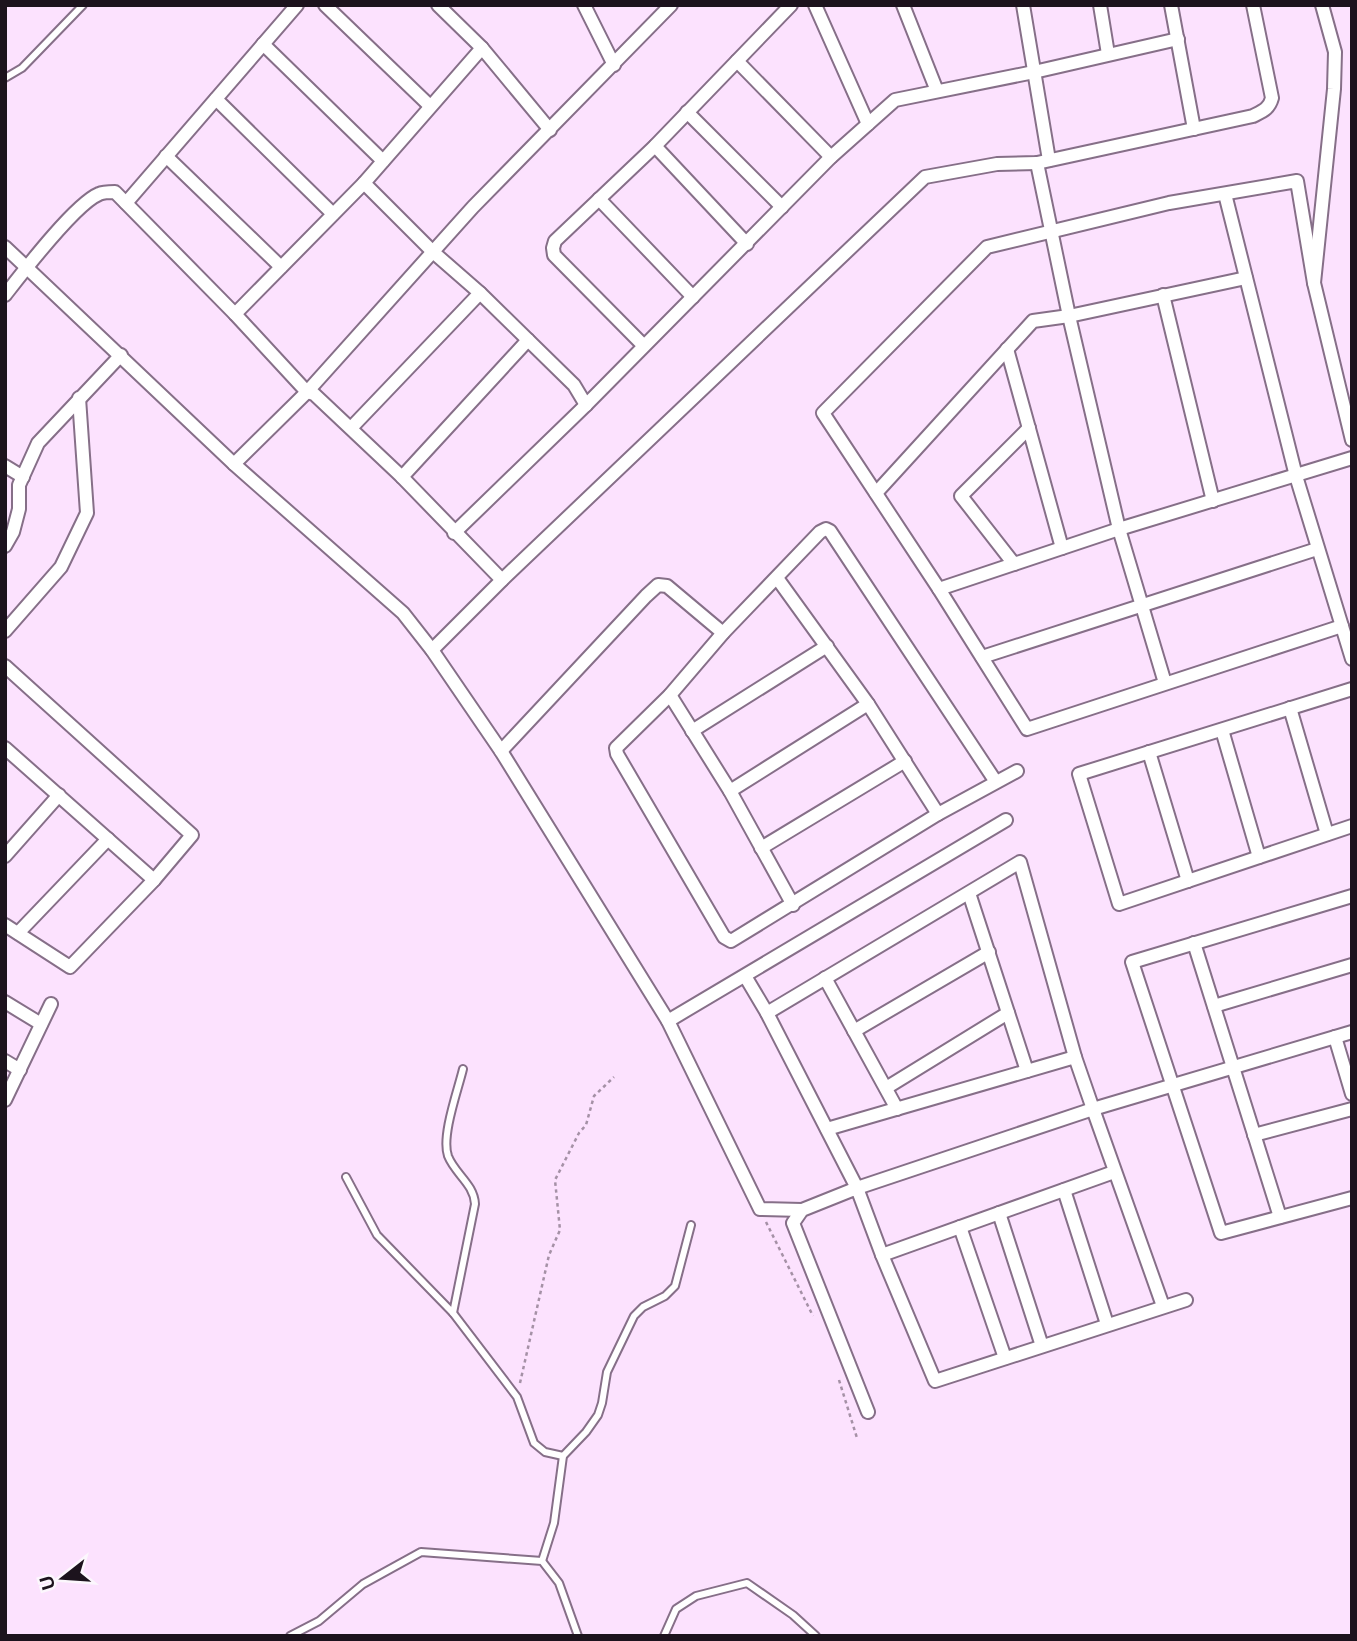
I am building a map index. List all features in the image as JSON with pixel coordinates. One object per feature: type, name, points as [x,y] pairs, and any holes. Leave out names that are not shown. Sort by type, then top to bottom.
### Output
[{"type":"street","points":[[126,203],[297,5]]},
{"type":"street","points":[[325,5],[430,106]]},
{"type":"street","points":[[438,5],[482,48],[550,130]]},
{"type":"street","points":[[584,5],[614,65]]},
{"type":"street","points":[[643,345],[554,255],[555,242],[655,146],[791,5]]},
{"type":"street","points":[[816,5],[868,124]]},
{"type":"street","points":[[903,5],[937,91]]},
{"type":"street","points":[[1023,5],[1034,72],[1051,230],[1069,316],[1119,530],[1165,683]]},
{"type":"street","points":[[1100,5],[1108,54]]},
{"type":"street","points":[[1171,5],[1194,129]]},
{"type":"street","points":[[432,650],[925,177],[997,163],[1043,162],[1253,116],[1269,106],[1272,98],[1253,5]]},
{"type":"street","points":[[1314,283],[1334,89],[1335,52],[1322,5]]},
{"type":"street","points":[[234,464],[307,392],[473,207],[614,65],[666,7]]},
{"type":"street","points":[[454,533],[586,405],[831,158],[895,100],[1178,39]]},
{"type":"street","points":[[263,44],[383,161]]},
{"type":"street","points":[[234,314],[364,183],[482,48]]},
{"type":"street","points":[[737,61],[831,158]]},
{"type":"street","points":[[216,99],[333,214]]},
{"type":"street","points":[[687,112],[782,207]]},
{"type":"street","points":[[655,146],[747,244]]},
{"type":"street","points":[[166,156],[281,267]]},
{"type":"street","points":[[1342,626],[1027,729],[939,589],[823,414],[987,247],[1169,204],[1297,181],[1314,283],[1352,440]]},
{"type":"street","points":[[364,183],[574,385],[586,405]]},
{"type":"street","points":[[5,295],[85,203],[101,193],[115,192],[307,392],[314,394],[402,477],[502,580]]},
{"type":"street","points":[[1225,194],[1296,476],[1352,659]]},
{"type":"street","points":[[599,199],[693,297]]},
{"type":"street","points":[[5,247],[234,464],[402,613],[432,650],[501,751],[668,1021],[760,1209],[802,1210],[857,1188],[1093,1109],[1352,1032]]},
{"type":"street","points":[[876,493],[1033,321],[1069,316],[1246,278]]},
{"type":"street","points":[[351,428],[480,293]]},
{"type":"street","points":[[1163,295],[1213,501]]},
{"type":"street","points":[[402,477],[528,340]]},
{"type":"street","points":[[1007,349],[1062,548]]},
{"type":"street","points":[[5,546],[13,532],[19,509],[19,485],[38,443],[121,355]]},
{"type":"street","points":[[5,631],[61,567],[87,513],[79,398]]},
{"type":"street","points":[[1014,564],[961,496],[1029,428]]},
{"type":"street","points":[[939,589],[1352,458]]},
{"type":"street","points":[[5,466],[23,477]]},
{"type":"street","points":[[996,782],[831,531],[826,529],[820,532],[723,633],[670,695],[616,748],[677,857],[728,940],[735,940],[938,814],[1017,771]]},
{"type":"street","points":[[982,657],[1317,549]]},
{"type":"street","points":[[777,578],[868,704],[938,814]]},
{"type":"street","points":[[501,751],[658,585],[667,586],[723,633]]},
{"type":"street","points":[[692,731],[827,646]]},
{"type":"street","points":[[5,666],[192,835],[154,880],[71,967],[5,925]]},
{"type":"street","points":[[1352,689],[1079,774],[1119,904],[1352,826]]},
{"type":"street","points":[[670,695],[730,791],[793,905]]},
{"type":"street","points":[[730,791],[868,704]]},
{"type":"street","points":[[1290,708],[1327,834]]},
{"type":"street","points":[[1222,730],[1259,857]]},
{"type":"street","points":[[1149,752],[1188,881]]},
{"type":"street","points":[[8,755],[154,880]]},
{"type":"street","points":[[761,848],[905,761]]},
{"type":"street","points":[[5,856],[59,796]]},
{"type":"street","points":[[668,1021],[1006,820]]},
{"type":"street","points":[[18,933],[107,839]]},
{"type":"street","points":[[767,1013],[1020,862],[1075,1057],[1163,1306]]},
{"type":"street","points":[[969,893],[1027,1071]]},
{"type":"street","points":[[1352,896],[1132,962],[1221,1233],[1352,1198]]},
{"type":"street","points":[[1195,943],[1280,1217]]},
{"type":"street","points":[[854,1031],[989,952]]},
{"type":"street","points":[[1214,1006],[1352,965]]},
{"type":"street","points":[[745,976],[767,1013],[857,1188],[935,1381],[1186,1300]]},
{"type":"street","points":[[825,978],[897,1109]]},
{"type":"street","points":[[5,1002],[41,1024]]},
{"type":"street","points":[[5,1100],[51,1004]]},
{"type":"street","points":[[886,1088],[1008,1013]]},
{"type":"street","points":[[1335,1037],[1352,1094]]},
{"type":"street","points":[[827,1129],[1075,1057]]},
{"type":"street","points":[[5,1061],[20,1070]]},
{"type":"street","points":[[1254,1135],[1352,1109]]},
{"type":"street","points":[[882,1255],[1114,1172]]},
{"type":"street","points":[[1064,1190],[1107,1324]]},
{"type":"street","points":[[802,1210],[793,1223],[868,1412]]},
{"type":"street","points":[[999,1213],[1042,1346]]},
{"type":"street","points":[[960,1227],[1005,1358]]},
{"type":"lane","points":[[5,78],[22,68],[83,5]]},
{"type":"lane","points":[[453,1313],[475,1204],[474,1193],[451,1162],[445,1143],[463,1069]]},
{"type":"lane","points":[[346,1177],[377,1235],[453,1313],[517,1396],[534,1443],[545,1452],[562,1456]]},
{"type":"lane","points":[[542,1561],[554,1523],[562,1456],[586,1432],[598,1415],[603,1404],[607,1372],[634,1316],[643,1307],[665,1296],[675,1286],[691,1225]]},
{"type":"lane","points":[[289,1636],[319,1621],[363,1584],[421,1552],[542,1561],[559,1583],[578,1636]]},
{"type":"lane","points":[[664,1636],[676,1609],[696,1596],[747,1583],[793,1615],[816,1636]]},
{"type":"path","points":[[517,1396],[549,1255],[560,1230],[555,1180],[579,1133],[586,1125],[594,1096],[614,1077]]},
{"type":"path","points":[[760,1209],[813,1316]]},
{"type":"path","points":[[837,1374],[857,1438]]}]
